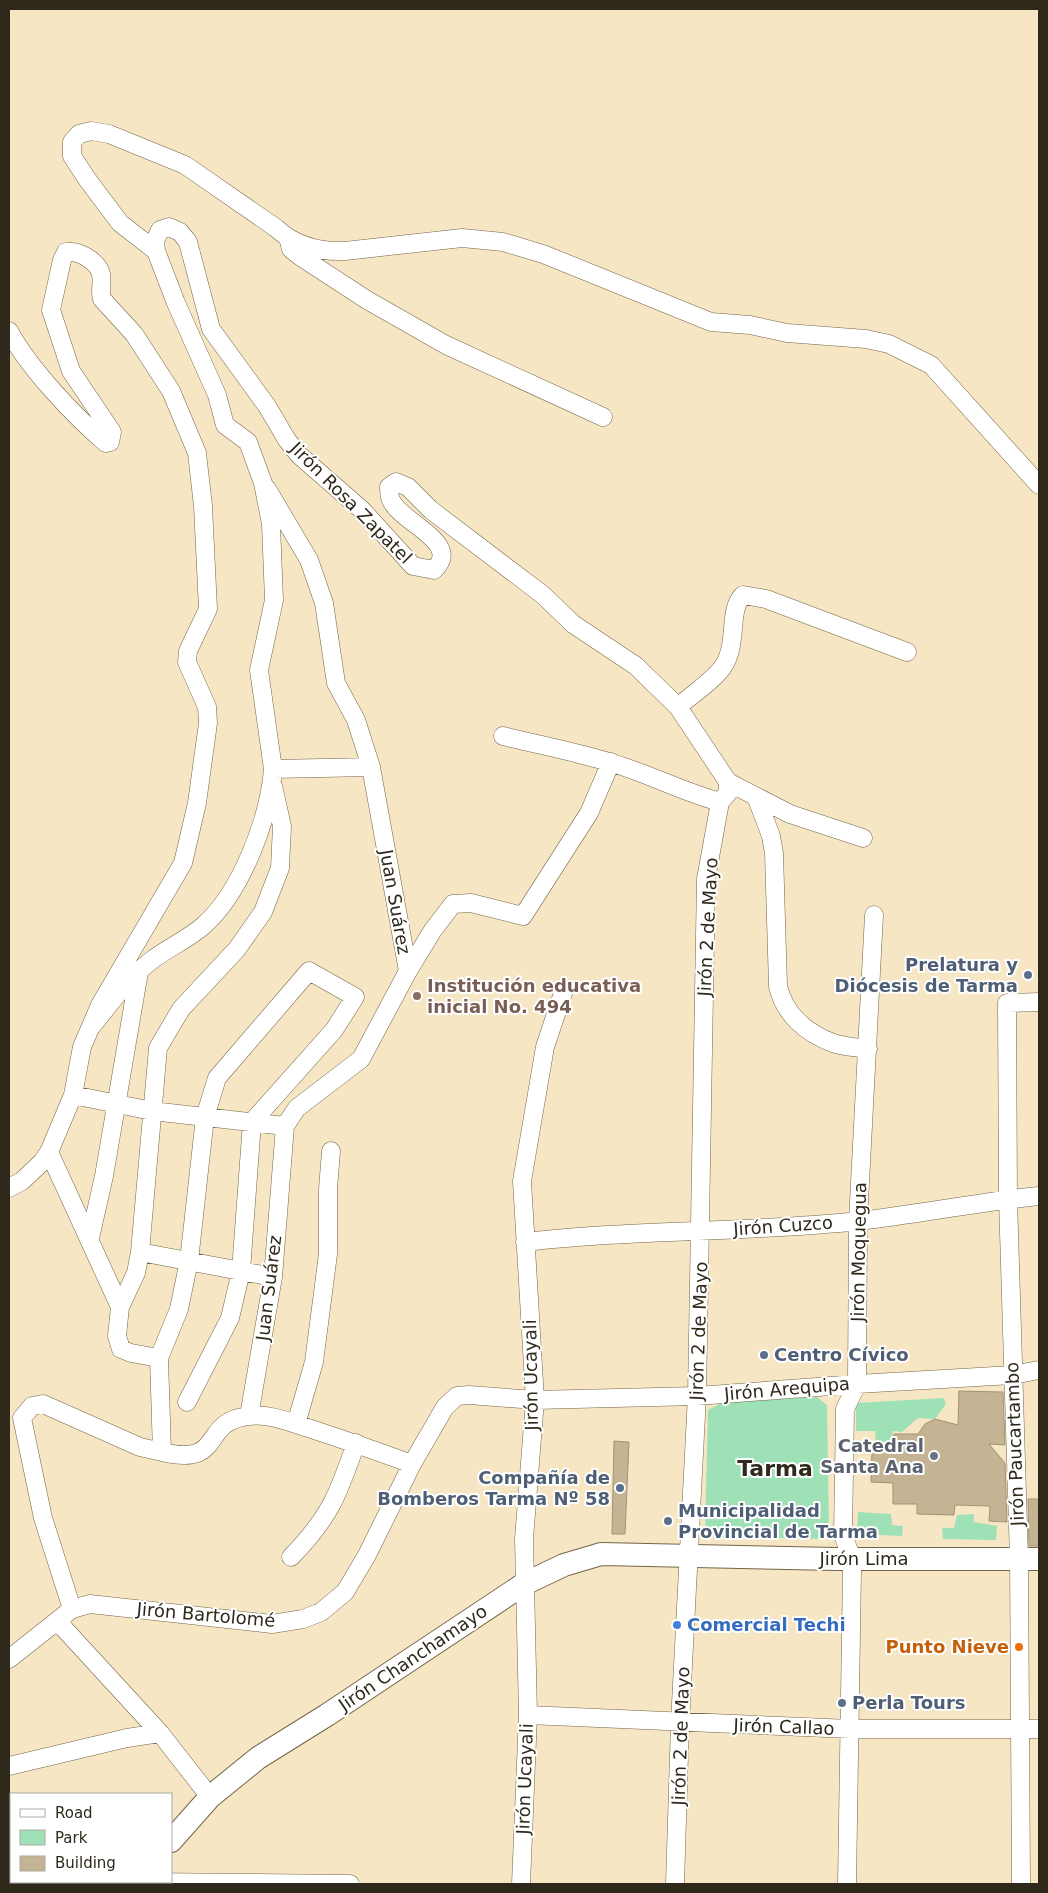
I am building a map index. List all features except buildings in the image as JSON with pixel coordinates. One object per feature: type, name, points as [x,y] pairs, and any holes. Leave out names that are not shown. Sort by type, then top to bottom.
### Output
[{"type":"main road","name":"Jirón Chanchamayo","points":[[172,1839],[210,1797],[258,1758],[327,1716],[524,1584],[564,1565],[601,1554],[689,1556]]},
{"type":"main road","name":"Jirón Lima","points":[[689,1556],[852,1559],[1029,1559]]},
{"type":"street","points":[[159,1358],[131,1353],[121,1349],[117,1336],[120,1307],[136,1273],[140,1252],[158,1048],[181,1009],[237,949],[263,912],[280,868],[282,826],[259,670],[274,600],[271,524],[263,483],[248,442],[225,425],[217,395],[176,303],[156,251],[120,223],[82,172],[72,156],[71,148],[79,134],[91,131],[109,134],[185,165],[276,228],[289,241],[329,252],[462,238],[503,242],[543,254],[711,322],[750,325],[787,334],[866,339],[889,344],[931,365],[1039,485]]},
{"type":"street","name":"Jirón Rosa Zapatel","points":[[156,251],[155,241],[160,230],[169,227],[180,232],[188,242],[212,329],[266,406],[287,440],[299,455],[362,510],[413,566],[434,570],[441,564],[443,556],[440,545],[391,502],[389,487],[396,482],[408,486],[431,510],[544,594],[572,624],[636,666],[678,707],[728,782],[757,799],[790,814],[863,838]]},
{"type":"street","points":[[289,241],[291,249],[301,258],[367,300],[446,345],[603,416]]},
{"type":"street","points":[[9,331],[31,366],[94,433],[106,443],[110,442],[112,432],[71,371],[51,310],[62,260],[66,252],[73,251],[90,259],[100,271],[102,299],[134,334],[171,390],[197,453],[208,609],[188,651],[187,662],[207,707],[208,723],[197,803],[183,863],[130,951],[90,1027],[82,1047],[73,1095],[48,1152],[42,1162],[22,1181],[9,1188]]},
{"type":"street","name":"Juan Suárez","points":[[248,1416],[274,1277],[285,1126],[297,1108],[361,1059],[408,971],[371,767],[356,720],[336,683],[324,603],[308,560],[263,483]]},
{"type":"street","points":[[678,707],[724,666],[733,639],[734,609],[738,600],[743,595],[766,599],[907,652]]},
{"type":"street","points":[[503,736],[611,762],[657,778],[694,795],[720,802]]},
{"type":"street","points":[[408,971],[433,930],[453,904],[471,903],[523,916],[589,812],[611,762]]},
{"type":"street","points":[[273,775],[371,767]]},
{"type":"street","points":[[90,1027],[123,988],[151,960],[203,926],[222,903],[246,866],[258,837],[273,775]]},
{"type":"street","name":"Jirón 2 de Mayo","points":[[675,1884],[680,1723],[697,1396],[706,879],[720,802],[728,793],[728,782]]},
{"type":"street","points":[[757,799],[771,836],[774,853],[778,986],[781,1001],[788,1013],[804,1026],[833,1043],[868,1049]]},
{"type":"street","name":"Jirón Moquegua","points":[[847,1884],[851,1729],[852,1559],[843,1535],[846,1409],[857,1384],[858,1221],[874,915]]},
{"type":"street","points":[[162,1452],[159,1358],[178,1309],[189,1261],[205,1117],[217,1078],[309,971],[355,997],[334,1030],[252,1122],[241,1271],[230,1318],[187,1402]]},
{"type":"street","points":[[90,1238],[104,1176],[139,972]]},
{"type":"street","name":"Jirón Ucayali","points":[[521,1884],[528,1715],[524,1540],[535,1400],[522,1180],[546,1047],[564,990]]},
{"type":"street","name":"Jirón Paucartambo","points":[[1021,1884],[1020,1729],[1029,1559],[1012,1375],[1008,1199],[1007,1003],[1039,1002]]},
{"type":"street","points":[[73,1095],[152,1111],[285,1126]]},
{"type":"street","points":[[296,1424],[314,1362],[328,1254],[328,1188],[331,1151]]},
{"type":"street","points":[[48,1152],[90,1238],[120,1307]]},
{"type":"street","name":"Jirón Cuzco","points":[[525,1242],[592,1234],[701,1232],[858,1221],[1039,1196]]},
{"type":"street","points":[[140,1252],[274,1277]]},
{"type":"street","name":"Jirón Arequipa","points":[[450,1400],[469,1395],[535,1400],[697,1396],[1012,1375],[1039,1370]]},
{"type":"street","name":"Jirón Bartolomé","points":[[72,1609],[90,1604],[272,1624],[304,1619],[321,1612],[344,1592],[363,1563],[412,1464],[450,1400]]},
{"type":"street","points":[[9,1659],[72,1609],[43,1518],[22,1418],[32,1406],[43,1404],[140,1447],[181,1456],[196,1455],[206,1450],[219,1429],[229,1422],[248,1416],[279,1418],[356,1443],[412,1464]]},
{"type":"street","points":[[291,1557],[313,1534],[336,1500],[356,1443]]},
{"type":"street","points":[[58,1622],[160,1733],[210,1797]]},
{"type":"street","name":"Jirón Callao","points":[[528,1715],[851,1729],[1039,1729]]},
{"type":"street","points":[[9,1766],[127,1738],[160,1733]]},
{"type":"street","points":[[172,1882],[350,1884]]},
{"type":"green space","points":[[817,1397],[827,1405],[829,1533],[826,1539],[718,1537],[705,1530],[708,1410],[723,1402]]},
{"type":"green space","points":[[944,1398],[946,1404],[935,1419],[918,1418],[902,1432],[893,1431],[891,1447],[876,1445],[875,1431],[856,1431],[856,1403]]},
{"type":"green space","points":[[858,1512],[891,1514],[892,1525],[903,1526],[902,1536],[857,1534]]},
{"type":"green space","points":[[974,1514],[974,1522],[997,1526],[996,1540],[943,1539],[942,1528],[954,1528],[957,1515]]},
{"type":"place","name":"Prelatura y Diócesis de Tarma","points":[[1028,975]]},
{"type":"place","name":"Institución educativa inicial No. 494","points":[[417,996]]},
{"type":"place","name":"Centro Cívico","points":[[764,1355]]},
{"type":"place","name":"Catedral Santa Ana","points":[[934,1456]]},
{"type":"place","name":"Compañía de Bomberos Tarma Nº 58","points":[[620,1488]]},
{"type":"place","name":"Municipalidad Provincial de Tarma","points":[[668,1521]]},
{"type":"place","name":"Comercial Techi","points":[[677,1625]]},
{"type":"place","name":"Punto Nieve","points":[[1019,1647]]},
{"type":"place","name":"Perla Tours","points":[[842,1703]]},
{"type":"district","name":"Tarma","points":[[775,1468]]}]
